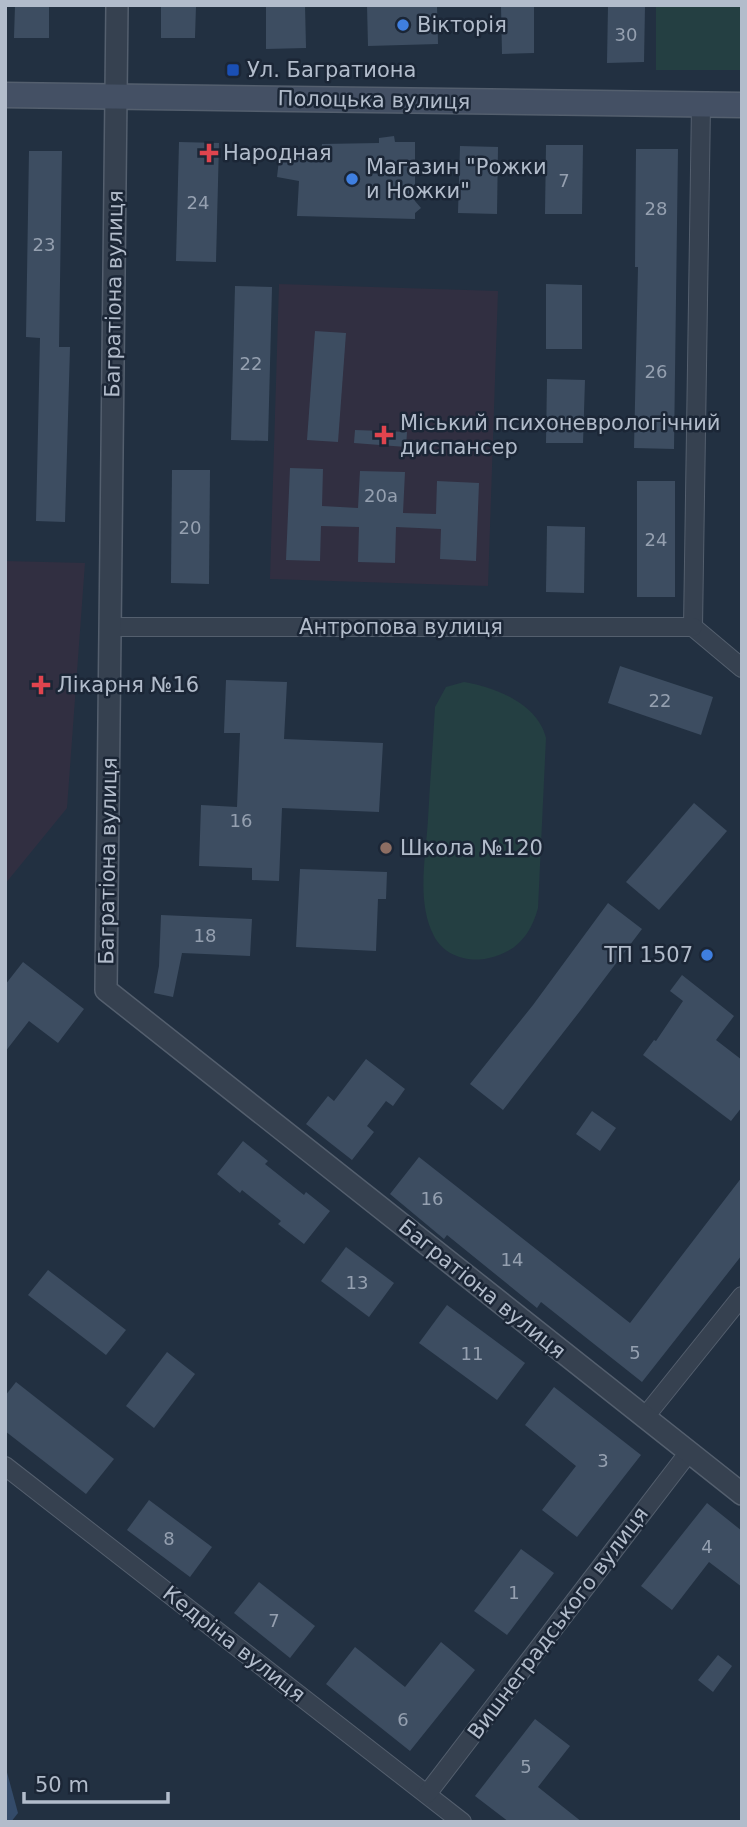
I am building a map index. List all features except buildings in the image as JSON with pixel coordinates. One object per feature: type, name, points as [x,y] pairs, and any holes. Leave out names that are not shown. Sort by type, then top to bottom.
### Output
[{"type":"main road","name":"Полоцька вулиця","points":[[5,95],[742,105]]},
{"type":"street","name":"Багратіона вулиця","points":[[117,5],[106,990],[644,1418],[741,1492]]},
{"type":"street","points":[[701,105],[693,627],[742,668]]},
{"type":"street","name":"Антропова вулиця","points":[[110,627],[693,627]]},
{"type":"street","points":[[644,1418],[742,1296]]},
{"type":"street","name":"Вишнеградського вулиця","points":[[427,1794],[689,1452]]},
{"type":"street","name":"Кедріна вулиця","points":[[5,1466],[462,1822]]},
{"type":"shaded area","name":"Міський психоневрологічний диспансер","points":[[279,284],[498,291],[488,586],[270,579]]},
{"type":"shaded area","name":"Лікарня №16","points":[[5,561],[85,563],[67,808],[5,884]]},
{"type":"green space","points":[[656,5],[742,5],[742,70],[656,70]]},
{"type":"green space","points":[[464,682],[489,688],[514,699],[534,716],[546,738],[538,908],[527,934],[515,946],[499,955],[481,959],[465,959],[444,949],[438,943],[428,923],[424,894],[435,707],[446,687]]},
{"type":"water","points":[[5,1765],[18,1813],[11,1822],[5,1822]]},
{"type":"place","name":"Вікторія","points":[[403,25]]},
{"type":"place","name":"Ул. Багратиона","points":[[233,70]]},
{"type":"place","name":"Народная","points":[[209,153]]},
{"type":"place","name":"Магазин \"Рожки и Ножки\"","points":[[352,179]]},
{"type":"place","name":"Міський психоневрологічний диспансер","points":[[384,435]]},
{"type":"place","name":"Лікарня №16","points":[[41,685]]},
{"type":"place","name":"Школа №120","points":[[386,848]]},
{"type":"place","name":"ТП 1507","points":[[707,955]]}]
